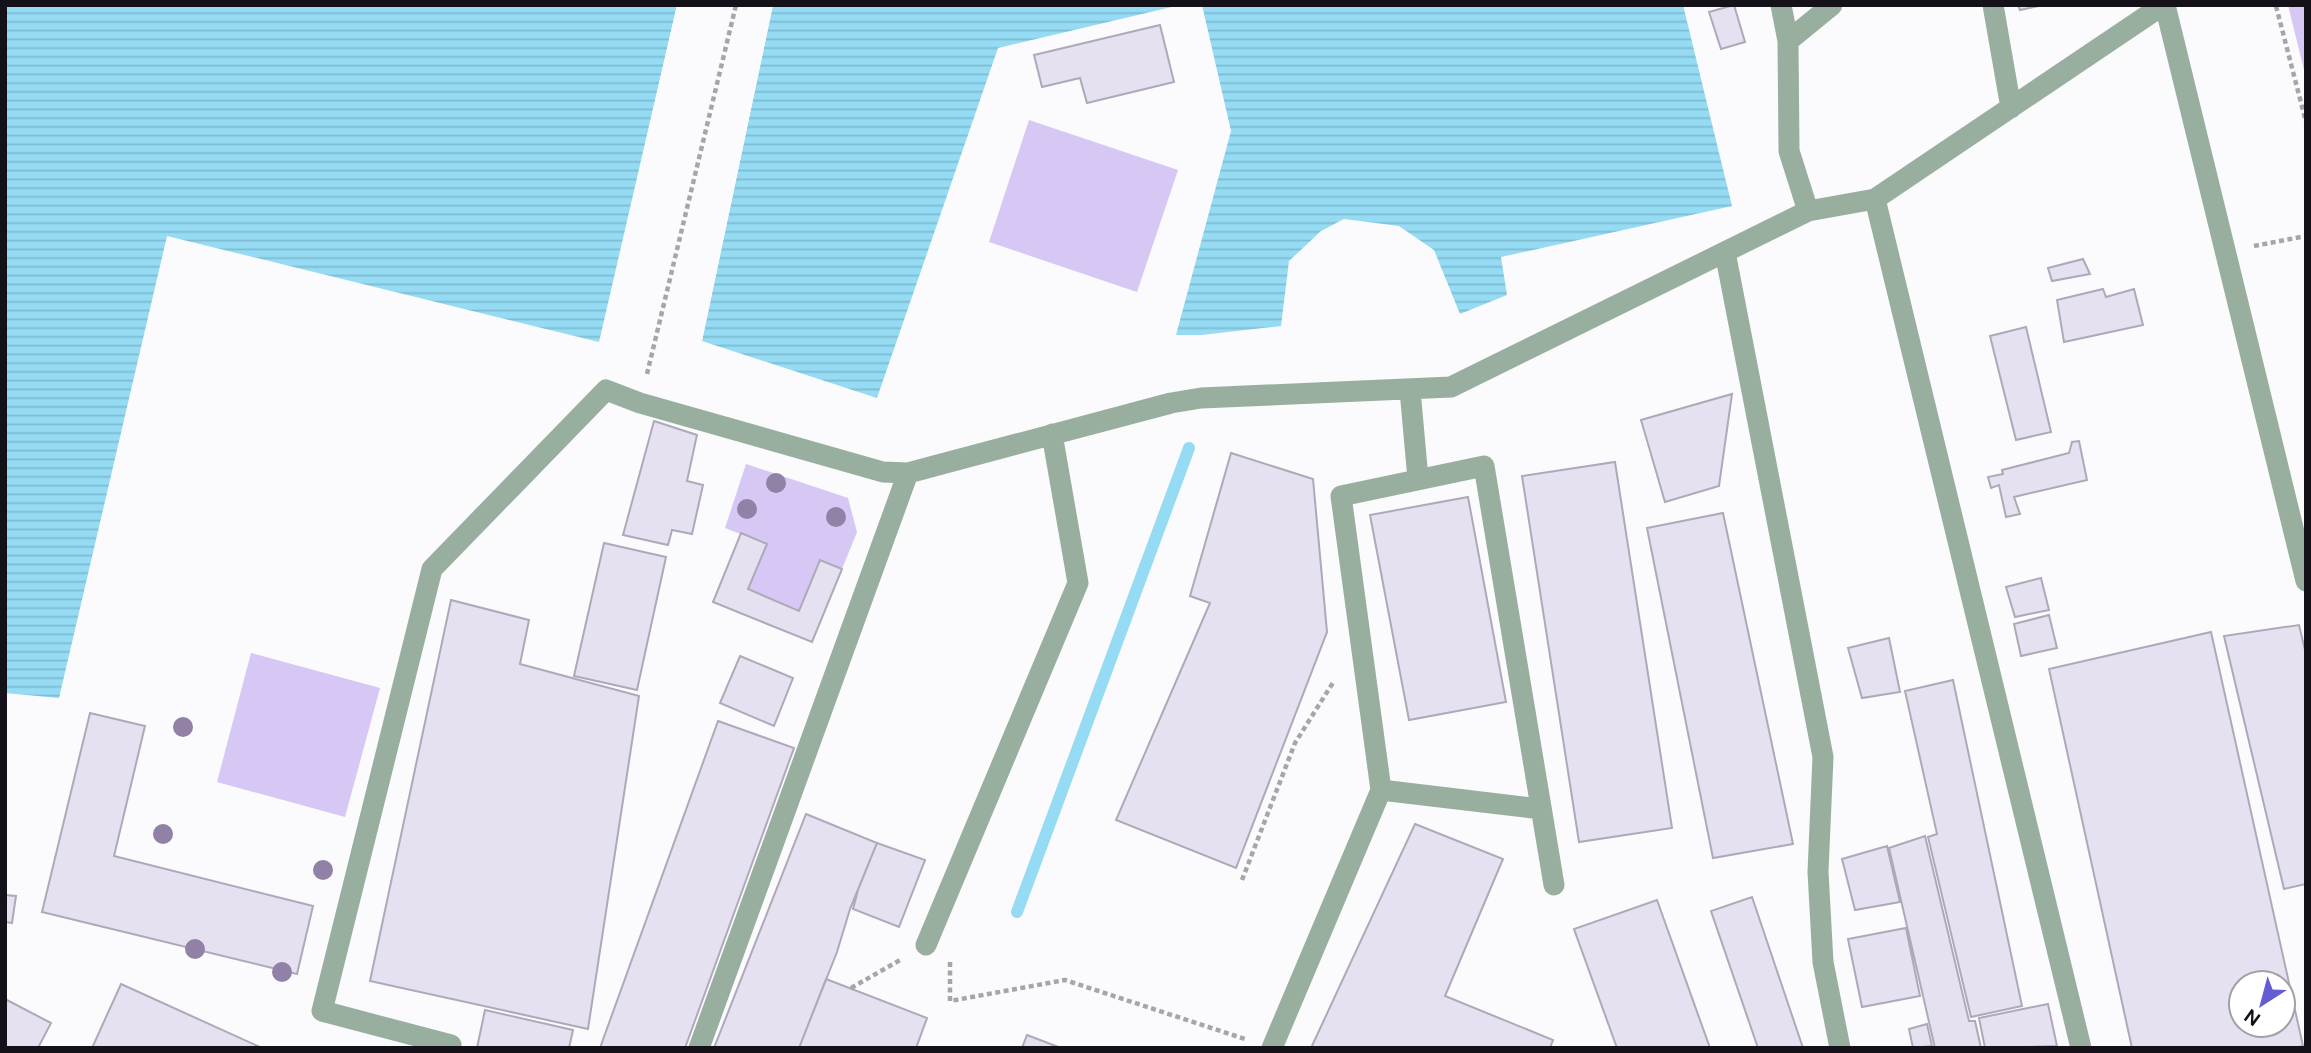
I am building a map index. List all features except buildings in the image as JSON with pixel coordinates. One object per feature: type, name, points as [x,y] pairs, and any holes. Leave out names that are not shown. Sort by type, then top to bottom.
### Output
[{"type":"street","points":[[1781,5],[1788,41],[1789,151],[1808,211]]},
{"type":"street","points":[[1788,41],[1832,5]]},
{"type":"street","points":[[1993,5],[2011,108]]},
{"type":"street","points":[[451,1048],[452,1045],[322,1011],[432,569],[606,390],[883,472],[908,473],[1171,403],[1201,398],[1451,387],[1808,211],[1875,199],[2164,5],[2225,251],[2300,530],[2306,581]]},
{"type":"street","points":[[1875,199],[2081,1048]]},
{"type":"street","points":[[1725,252],[1823,758],[1818,872],[1823,962],[1840,1048]]},
{"type":"street","points":[[1410,390],[1418,479]]},
{"type":"street","points":[[926,945],[1078,583],[1052,434]]},
{"type":"street","points":[[1272,1048],[1381,790],[1341,496],[1484,466],[1554,886]]},
{"type":"street","points":[[699,1048],[908,473]]},
{"type":"street","points":[[1381,790],[1541,809]]},
{"type":"path","points":[[640,402],[736,5]]},
{"type":"path","points":[[2276,6],[2306,122]]},
{"type":"path","points":[[2225,251],[2306,236]]},
{"type":"path","points":[[1242,880],[1295,743],[1360,638]]},
{"type":"path","points":[[851,988],[926,945],[946,955],[951,964],[950,1001],[1065,980],[1272,1048]]},
{"type":"shaded area","points":[[2288,5],[2306,5],[2306,78]]},
{"type":"shaded area","points":[[1029,120],[1178,170],[1137,292],[989,242]]},
{"type":"shaded area","points":[[746,464],[848,498],[857,532],[842,569],[820,560],[799,610],[748,589],[766,544],[725,528]]},
{"type":"shaded area","points":[[251,653],[380,688],[345,817],[217,782]]},
{"type":"water","points":[[5,5],[677,5],[599,342],[167,236],[59,698],[5,693]]},
{"type":"water","points":[[773,5],[1180,5],[998,48],[877,398],[702,341]]},
{"type":"water","points":[[1202,5],[1683,5],[1732,206],[1501,257],[1507,295],[1460,314],[1434,250],[1399,226],[1344,219],[1321,231],[1289,261],[1281,326],[1201,335],[1176,335],[1231,131]]},
{"type":"pier","points":[[677,5],[680,6],[603,342],[600,342]]},
{"type":"pier","points":[[769,5],[773,5],[702,341],[698,341]]},
{"type":"waterway","points":[[1017,912],[1189,448]]}]
